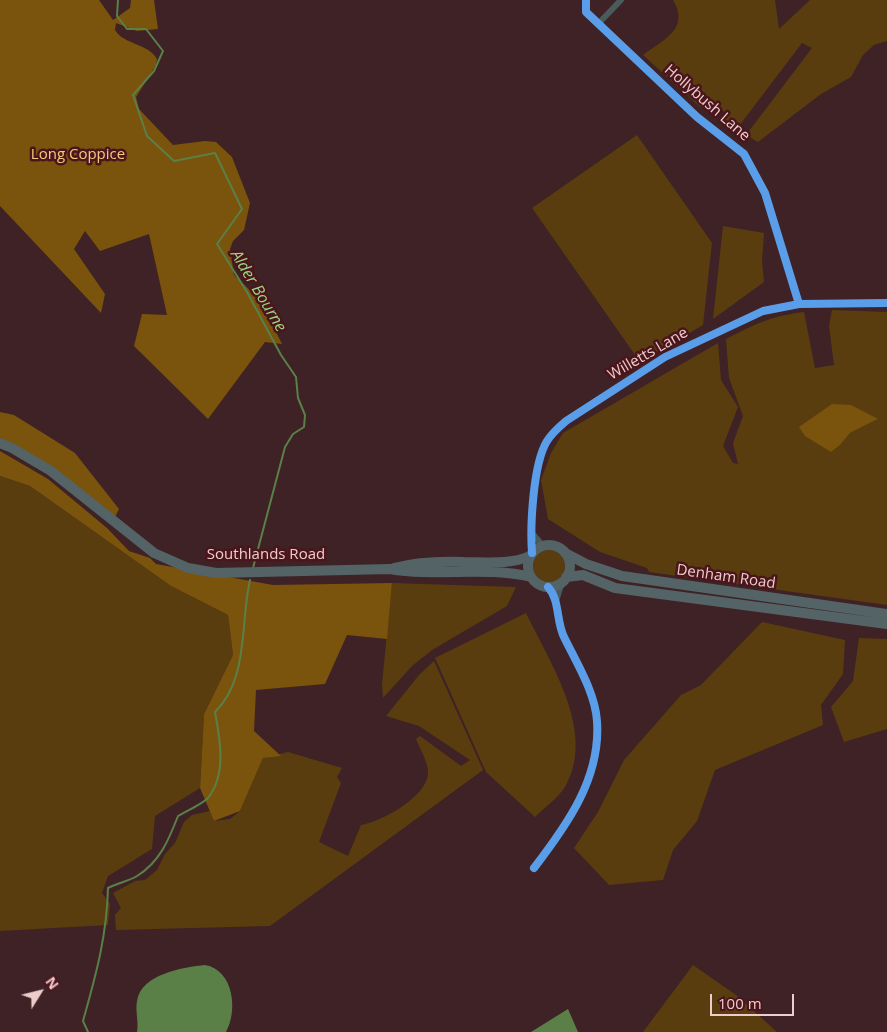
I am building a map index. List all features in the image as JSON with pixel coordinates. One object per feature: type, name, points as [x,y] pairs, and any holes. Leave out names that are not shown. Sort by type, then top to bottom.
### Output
[{"type":"main road","name":"Southlands Road","points":[[0,443],[51,471],[154,553],[188,568],[216,573],[390,569]]},
{"type":"main road","points":[[390,569],[412,563],[512,563],[531,555],[543,546],[555,546],[565,553],[570,565],[564,580],[548,587],[540,585],[531,577],[528,567],[531,555]]},
{"type":"main road","name":"Denham Road","points":[[565,553],[586,564],[622,576],[887,614]]},
{"type":"main road","points":[[390,569],[414,573],[506,573],[531,577]]},
{"type":"main road","name":"Denham Road","points":[[564,580],[583,575],[615,588],[887,624]]},
{"type":"street","name":"Hollybush Lane","points":[[586,0],[586,12],[697,117],[744,154],[765,193],[800,304]]},
{"type":"street","points":[[599,23],[621,0]]},
{"type":"street","name":"Willetts Lane","points":[[531,555],[535,491],[542,452],[547,442],[566,420],[665,357],[763,311],[800,304],[887,303]]},
{"type":"street","points":[[532,532],[543,546]]},
{"type":"street","points":[[556,602],[564,580]]},
{"type":"street","points":[[534,868],[555,841],[585,792],[596,756],[597,720],[588,689],[561,630],[556,602],[548,587]]},
{"type":"shaded area","points":[[673,0],[775,0],[779,29],[810,0],[887,0],[887,41],[874,45],[863,55],[851,77],[821,94],[758,142],[746,135],[812,48],[802,43],[733,134],[722,109],[700,107],[643,55],[666,38],[677,26],[677,10]]},
{"type":"shaded area","points":[[637,135],[712,243],[703,325],[640,362],[532,208]]},
{"type":"shaded area","points":[[723,226],[764,233],[762,262],[764,282],[713,319]]},
{"type":"shaded area","points":[[832,310],[887,312],[887,605],[649,572],[647,568],[600,552],[548,519],[541,480],[551,453],[563,433],[718,343],[721,380],[738,407],[723,446],[733,463],[738,464],[733,443],[743,416],[729,378],[726,339],[764,321],[804,312],[815,368],[834,365],[829,326]],"holes":[[[878,419],[850,433],[841,444],[802,426]]]},
{"type":"shaded area","points":[[0,476],[30,486],[171,586],[228,615],[233,655],[204,714],[200,788],[155,816],[152,849],[108,876],[102,893],[110,904],[108,925],[0,931]]},
{"type":"shaded area","points":[[549,550],[561,554],[565,566],[561,578],[549,582],[537,578],[533,566],[537,554]]},
{"type":"shaded area","points":[[392,583],[516,587],[507,606],[432,650],[412,666],[383,698],[382,684]]},
{"type":"shaded area","points":[[526,613],[566,698],[573,721],[576,744],[573,766],[565,787],[535,817],[486,772],[435,658]]},
{"type":"shaded area","points":[[762,622],[845,640],[843,674],[821,705],[823,725],[715,770],[697,821],[673,850],[663,880],[609,885],[574,848],[598,812],[624,760],[681,695],[701,685]]},
{"type":"shaded area","points":[[859,638],[887,639],[887,729],[844,742],[831,707],[853,681]]},
{"type":"shaded area","points":[[434,661],[483,770],[270,926],[116,930],[115,915],[121,908],[113,893],[135,881],[145,880],[157,870],[165,854],[175,843],[184,822],[192,815],[210,811],[214,821],[230,819],[240,811],[263,758],[288,752],[342,768],[337,777],[341,783],[319,842],[348,856],[361,825],[391,813],[413,799],[421,790],[428,772],[427,764],[416,739],[420,736],[461,766],[470,760],[419,726],[386,716],[419,675]]},
{"type":"shaded area","points":[[205,965],[215,968],[222,975],[228,983],[231,992],[232,1013],[226,1032],[137,1032],[137,1001],[140,992],[146,984],[175,970]]},
{"type":"shaded area","points":[[693,965],[736,995],[777,1032],[643,1032]]},
{"type":"shaded area","points":[[568,1009],[578,1032],[531,1032]]},
{"type":"green space","name":"Long Coppice","points":[[0,0],[99,0],[113,20],[130,8],[131,0],[154,0],[158,29],[137,31],[116,23],[115,30],[124,39],[148,50],[157,59],[156,65],[136,97],[139,109],[173,145],[205,141],[216,142],[232,157],[250,203],[244,230],[233,241],[230,249],[234,275],[260,300],[282,344],[265,342],[208,419],[134,346],[142,314],[167,315],[149,234],[100,251],[85,231],[74,249],[105,294],[101,313],[0,206]]},
{"type":"green space","points":[[832,404],[851,405],[878,419],[850,433],[831,452],[805,436],[799,427]]},
{"type":"green space","points":[[0,412],[14,415],[75,453],[119,509],[115,517],[17,446],[0,438]]},
{"type":"green space","points":[[0,451],[48,479],[107,528],[129,551],[150,558],[156,564],[273,585],[392,583],[387,639],[347,635],[325,684],[256,690],[254,731],[281,756],[263,758],[240,811],[214,821],[200,788],[204,714],[233,655],[228,615],[171,586],[30,486],[0,476]]},
{"type":"waterway","name":"Alder Bourne","points":[[118,0],[117,16],[127,29],[146,29],[163,51],[154,71],[133,95],[147,136],[174,161],[215,153],[242,209],[217,244],[247,292],[281,355],[296,377],[298,398],[305,415],[304,427],[293,434],[285,447],[253,568]]},
{"type":"waterway","name":"Alder Bourne","points":[[88,1032],[83,1021],[103,939],[108,888],[134,878],[152,864],[163,849],[178,816],[205,801],[214,789],[218,778],[220,745],[215,712],[226,699],[238,667],[242,650],[250,580]]},
{"type":"cycle path","points":[[586,0],[586,12],[697,117],[744,154],[765,193],[799,304]]},
{"type":"cycle path","points":[[532,553],[532,512],[538,464],[547,441],[566,421],[665,357],[763,311],[799,304],[887,303]]},
{"type":"cycle path","points":[[534,868],[558,835],[579,800],[588,781],[597,742],[596,710],[593,699],[564,637],[556,604],[548,587]]}]
